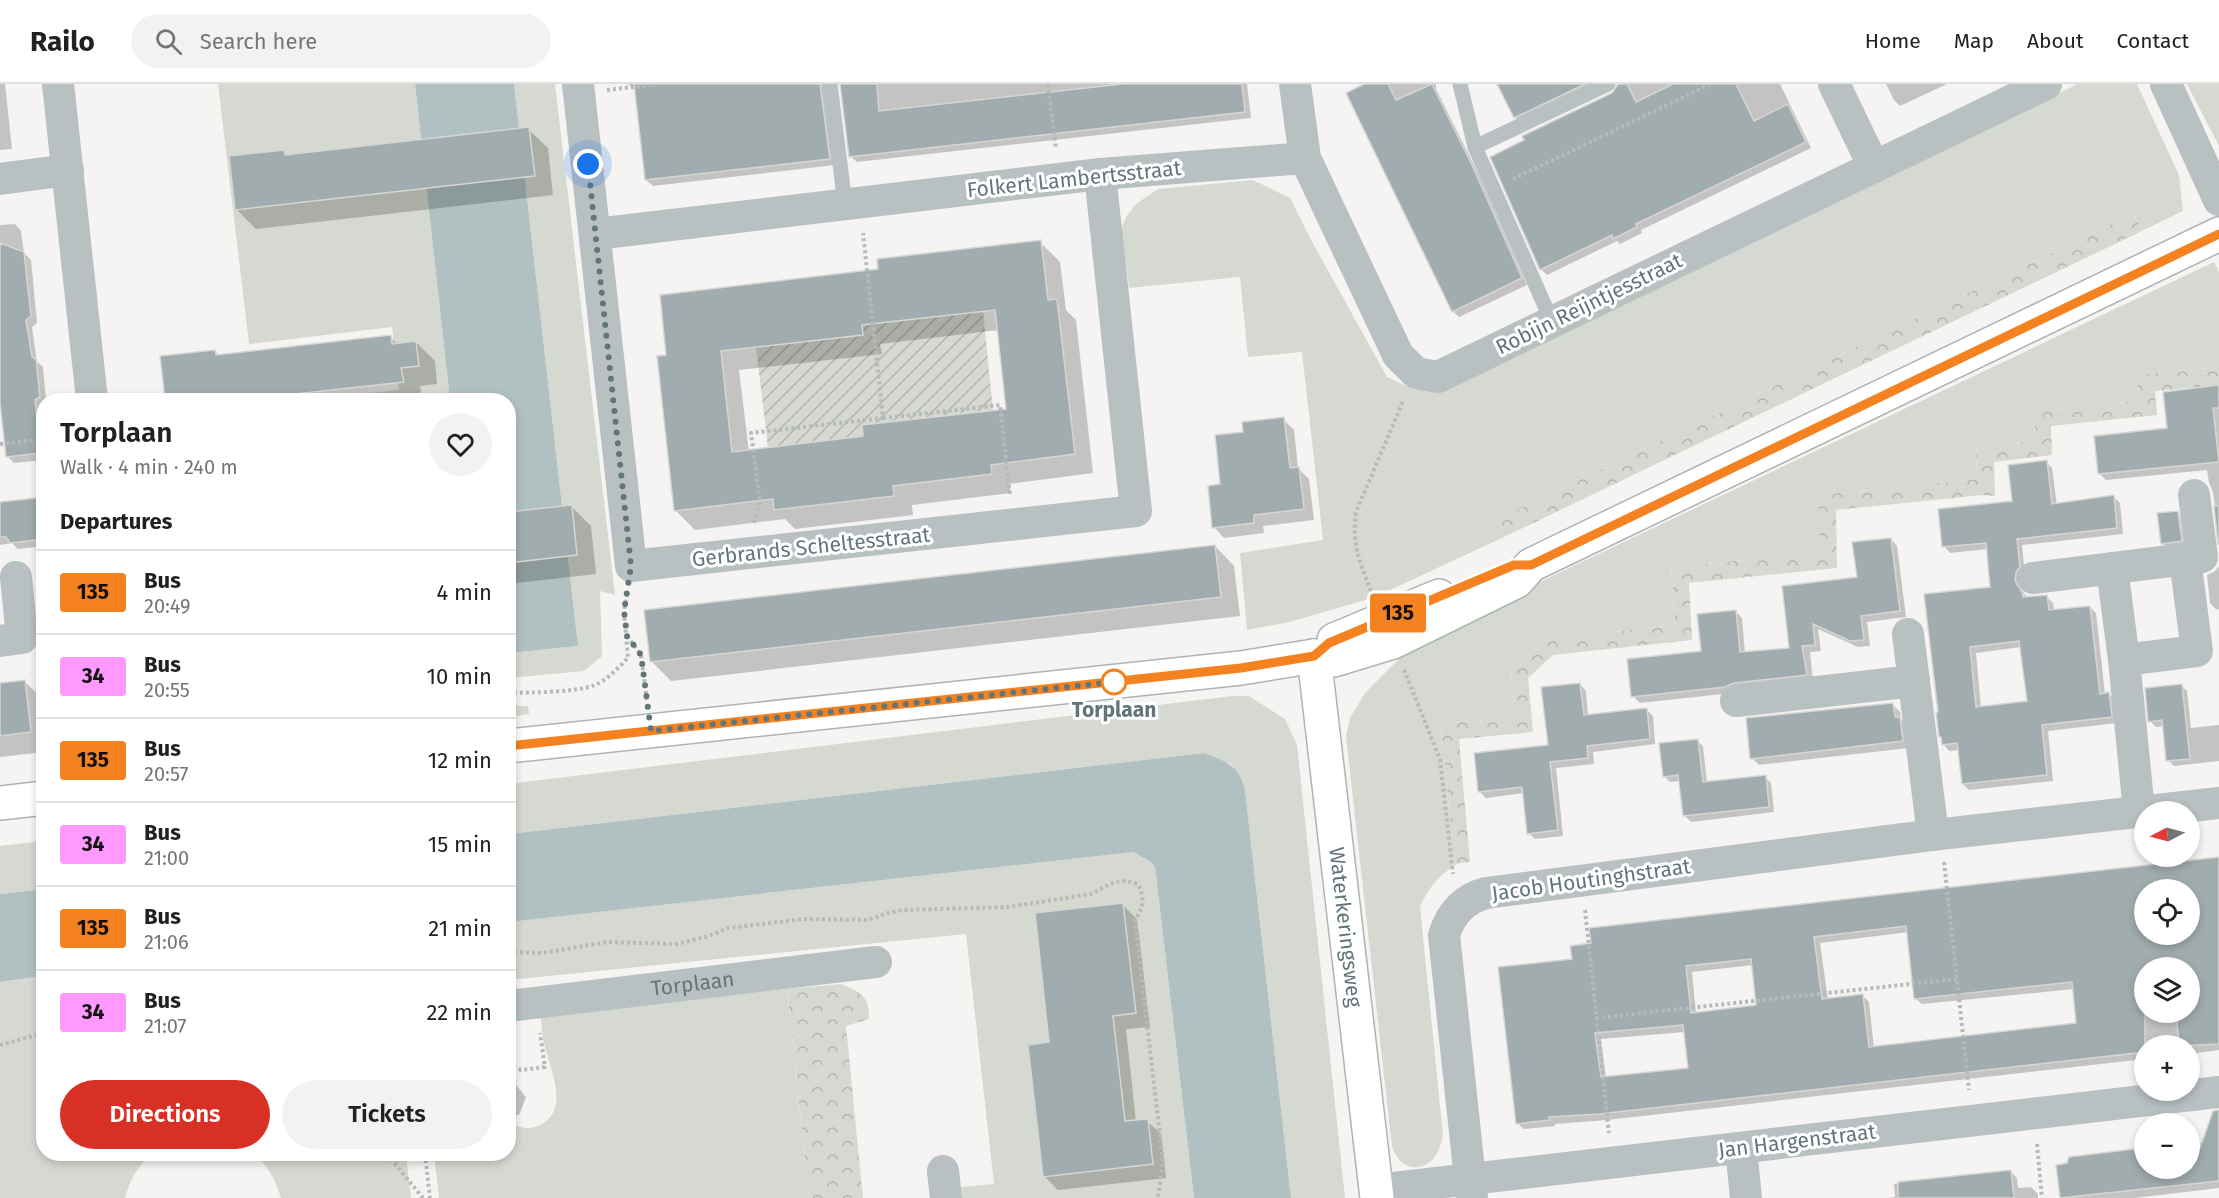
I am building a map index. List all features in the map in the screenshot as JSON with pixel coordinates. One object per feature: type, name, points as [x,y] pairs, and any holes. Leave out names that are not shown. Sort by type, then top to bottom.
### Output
[{"type":"street","points":[[58,84],[91,393]]},
{"type":"street","name":"Robijn Reijntjesstraat","points":[[1295,84],[1305,158],[1398,355],[1416,373],[1438,377],[2046,84]]},
{"type":"street","points":[[1834,84],[1874,167]]},
{"type":"street","points":[[2166,84],[2219,200]]},
{"type":"street","points":[[579,89],[631,566]]},
{"type":"street","name":"Folkert Lambertsstraat","points":[[596,234],[1100,174],[1305,158]]},
{"type":"street","points":[[0,179],[68,170]]},
{"type":"street","name":"Gerbrands Scheltesstraat","points":[[631,566],[1136,511],[1100,174]]},
{"type":"street","points":[[516,745],[1241,668],[1314,656],[1329,643],[1514,565],[1531,565],[2219,234]]},
{"type":"street","points":[[2033,578],[2202,557],[2194,495]]},
{"type":"street","points":[[2124,660],[2196,651],[2185,559]]},
{"type":"street","points":[[2112,568],[2138,801]]},
{"type":"street","points":[[0,641],[21,638],[20,577]]},
{"type":"street","points":[[1908,634],[1933,835]]},
{"type":"street","name":"Waterkeringsweg","points":[[1314,656],[1376,1194]]},
{"type":"street","points":[[1736,701],[1914,681]]},
{"type":"street","points":[[0,804],[36,799]]},
{"type":"street","name":"Jacob Houtinghstraat","points":[[2200,805],[2219,803]]},
{"type":"street","name":"Jacob Houtinghstraat","points":[[1471,1189],[1444,935],[1449,920],[1472,897],[1486,893],[1582,880],[2134,812]]},
{"type":"street","name":"Torplaan","points":[[522,1004],[876,962]]},
{"type":"street","name":"Jan Hargenstraat","points":[[1376,1194],[1471,1189],[1612,1163],[2219,1092]]},
{"type":"street","points":[[1741,1148],[1746,1198]]},
{"type":"lane","points":[[830,84],[853,203]]},
{"type":"lane","points":[[1460,84],[1475,147],[1552,322]]},
{"type":"lane","points":[[1475,147],[1608,84]]},
{"type":"path","points":[[579,89],[659,84]]},
{"type":"path","points":[[1048,84],[1059,179]]},
{"type":"path","points":[[1494,188],[1711,84]]},
{"type":"path","points":[[853,203],[883,418]]},
{"type":"path","points":[[757,553],[753,524],[760,501],[752,433],[1000,405],[1014,525]]},
{"type":"path","points":[[0,444],[36,440]]},
{"type":"path","points":[[516,693],[576,689],[595,685],[628,658],[624,611],[631,566]]},
{"type":"path","points":[[627,636],[641,655],[651,731]]},
{"type":"path","points":[[1933,835],[1944,863],[1972,1121]]},
{"type":"path","points":[[1582,880],[1612,1163]]},
{"type":"path","points":[[516,952],[542,953],[607,942],[677,944],[709,936],[728,928],[803,919],[868,920],[903,910],[1008,907],[1091,894],[1114,882],[1127,881],[1138,884],[1144,897],[1142,908],[1135,920],[1163,1162],[1158,1198]]},
{"type":"path","points":[[1596,1018],[1958,979]]},
{"type":"path","points":[[516,1067],[521,1070],[544,1067],[522,1004]]},
{"type":"path","points":[[0,1045],[36,1035]]},
{"type":"path","points":[[2034,1114],[2042,1198]]},
{"type":"path","points":[[393,1161],[423,1198]]},
{"type":"path","points":[[426,1161],[430,1198]]},
{"type":"green space","points":[[218,84],[415,84],[449,393],[371,393],[399,390],[392,327],[249,344]]},
{"type":"green space","points":[[514,84],[555,84],[615,595],[600,591],[602,656],[584,671],[516,677],[516,652],[578,646]]},
{"type":"green space","points":[[2077,84],[2137,84],[2179,175],[2183,211],[2142,231],[2133,214],[1496,520],[1504,537],[1375,597],[1290,622],[1247,630],[1240,553],[1323,540],[1302,352],[1248,357],[1240,277],[1129,288],[1121,229],[1126,217],[1136,204],[1158,189],[1253,180],[1290,198],[1387,377],[1404,385],[1423,389],[2033,107]]},
{"type":"green space","points":[[2187,84],[2219,84],[2219,146]]},
{"type":"green space","points":[[2133,214],[2142,231],[1504,537],[1496,520]]},
{"type":"green space","points":[[2214,262],[2219,272],[2219,367],[2137,375],[2139,401],[2034,411],[2035,441],[1976,447],[1977,479],[1819,495],[1820,553],[1671,567],[1675,625],[1546,639],[1511,671],[1515,717],[1441,724],[1454,866],[1434,884],[1420,907],[1443,1135],[1437,1153],[1430,1162],[1412,1167],[1402,1162],[1392,1147],[1346,736],[1350,718],[1365,693],[1404,654],[1529,587]]},
{"type":"green space","points":[[983,311],[993,410],[862,425],[864,436],[768,448],[756,347],[862,335],[861,316]]},
{"type":"green space","points":[[2219,367],[2219,385],[2155,391],[2157,415],[2051,426],[2052,455],[1994,462],[1995,496],[1983,495],[1836,510],[1837,568],[1689,583],[1692,640],[1553,655],[1528,678],[1533,732],[1459,739],[1470,862],[1454,866],[1441,724],[1515,717],[1511,671],[1546,639],[1675,625],[1671,567],[1820,553],[1818,495],[1977,479],[1976,447],[2035,441],[2034,411],[2138,401],[2137,375]]},
{"type":"green space","points":[[1232,696],[1249,696],[1285,719],[1297,745],[1345,1198],[1291,1198],[1245,790],[1231,764],[1204,753],[516,833],[516,783]]},
{"type":"green space","points":[[516,706],[528,706],[529,714],[516,716]]},
{"type":"green space","points":[[36,842],[36,890],[0,894],[0,846]]},
{"type":"green space","points":[[1133,852],[1151,862],[1155,867],[1194,1198],[962,1198],[961,1187],[994,1184],[966,934],[516,979],[516,921]]},
{"type":"green space","points":[[36,977],[36,1161],[144,1161],[129,1185],[125,1198],[0,1198],[0,982]]},
{"type":"green space","points":[[841,984],[863,996],[869,1011],[869,1019],[846,1026],[863,1198],[809,1198],[787,989]]},
{"type":"green space","points":[[787,989],[809,1198],[439,1198],[435,1161],[516,1161],[516,1125],[523,1128],[536,1127],[549,1119],[554,1110],[556,1090],[544,1043],[540,1014]]},
{"type":"green space","points":[[261,1161],[407,1161],[411,1198],[281,1198],[271,1174]]},
{"type":"shaded area","points":[[415,84],[514,84],[578,646],[516,652],[516,393],[449,393]]},
{"type":"shaded area","points":[[1204,753],[1219,759],[1235,770],[1245,790],[1291,1198],[1194,1198],[1155,867],[1151,862],[1133,852],[516,921],[516,833]]},
{"type":"shaded area","points":[[36,890],[36,977],[0,982],[0,894]]},
{"type":"building","points":[[634,84],[820,84],[830,159],[645,180]]},
{"type":"building","points":[[840,84],[877,84],[879,111],[1122,84],[1242,84],[1245,112],[849,157]]},
{"type":"building","points":[[1364,84],[1388,84],[1396,100],[1432,84],[1472,165],[1522,278],[1452,312],[1346,93]]},
{"type":"building","points":[[1497,84],[1585,84],[1514,118]]},
{"type":"building","points":[[1618,84],[1627,84],[1636,102],[1673,84],[1736,84],[1754,121],[1788,104],[1806,142],[1636,224],[1637,227],[1613,239],[1612,235],[1540,270],[1490,157],[1524,140],[1522,136],[1612,93]]},
{"type":"building","points":[[529,127],[535,176],[235,210],[229,156],[284,150],[285,155]]},
{"type":"building","points":[[1041,240],[1048,300],[1057,299],[1075,454],[991,465],[992,474],[893,486],[894,496],[774,510],[773,499],[674,511],[657,356],[666,355],[660,295],[878,269],[877,259]],"holes":[[[995,310],[1006,409],[862,425],[863,436],[732,452],[721,351],[863,335],[862,325]]]},
{"type":"building","points":[[0,243],[24,252],[31,316],[26,320],[32,357],[36,359],[40,393],[36,393],[35,400],[36,454],[6,457],[0,403]]},
{"type":"building","points":[[391,335],[392,344],[416,341],[419,366],[401,368],[404,382],[304,393],[164,393],[160,356],[215,350],[216,355]]},
{"type":"building","points":[[2219,385],[2219,408],[2213,408],[2219,462],[2098,474],[2094,436],[2167,428],[2163,392]]},
{"type":"building","points":[[1284,417],[1290,468],[1299,467],[1304,509],[1254,515],[1254,523],[1212,528],[1208,486],[1220,484],[1215,435],[1243,432],[1242,422]]},
{"type":"building","points":[[2047,460],[2052,504],[2114,495],[2117,528],[2017,539],[2020,567],[2016,572],[2015,581],[2023,597],[2047,595],[2049,610],[2090,606],[2100,694],[2109,692],[2112,717],[2042,725],[2047,775],[1962,784],[1957,743],[1942,745],[1941,737],[1939,737],[1924,594],[1990,587],[1986,543],[1942,547],[1938,509],[2012,501],[2008,465]],"holes":[[[2019,641],[2027,701],[1976,707],[1970,647]]]},
{"type":"building","points":[[36,498],[36,540],[10,543],[6,537],[0,537],[0,502]]},
{"type":"building","points":[[572,505],[577,555],[516,562],[516,511]]},
{"type":"building","points":[[2214,506],[2219,506],[2219,544],[2218,544]]},
{"type":"building","points":[[2178,511],[2182,541],[2161,544],[2157,513]]},
{"type":"building","points":[[1891,538],[1900,611],[1861,616],[1864,640],[1850,641],[1813,624],[1815,645],[1802,646],[1807,675],[1631,697],[1627,659],[1701,651],[1697,614],[1736,610],[1740,652],[1789,648],[1782,586],[1857,577],[1852,542]]},
{"type":"building","points":[[1215,545],[1221,597],[650,662],[644,610]]},
{"type":"building","points":[[25,680],[31,732],[0,736],[0,683]]},
{"type":"building","points":[[1580,683],[1584,715],[1647,708],[1650,739],[1587,746],[1588,758],[1550,762],[1558,830],[1527,834],[1522,787],[1478,792],[1474,753],[1548,745],[1541,687]]},
{"type":"building","points":[[2182,684],[2190,759],[2166,761],[2162,720],[2148,722],[2145,688]]},
{"type":"building","points":[[1893,703],[1895,717],[1900,717],[1903,741],[1750,759],[1746,718]]},
{"type":"building","points":[[1698,739],[1703,782],[1766,775],[1769,807],[1683,816],[1678,775],[1663,777],[1659,743]]},
{"type":"building","points":[[2219,857],[2219,1044],[2200,1045],[2200,1035],[2178,1035],[2177,1023],[2200,1023],[2200,957],[2134,957],[2134,1023],[2145,1023],[2145,1035],[2134,1035],[2134,1053],[1599,1114],[1549,1117],[1550,1120],[1516,1124],[1498,967],[1572,959],[1570,946],[1591,943],[1589,928],[2134,867],[2200,867],[2200,859]],"holes":[[[1906,926],[1914,999],[2072,982],[2076,1023],[1869,1047],[1863,994],[1822,999],[1814,937]],[[1751,959],[1756,1005],[1691,1013],[1686,966]],[[1683,1025],[1688,1068],[1601,1077],[1595,1033]]]},
{"type":"building","points":[[1123,903],[1136,1013],[1113,1016],[1125,1121],[1148,1119],[1153,1164],[1043,1177],[1028,1045],[1049,1042],[1035,913]]},
{"type":"building","points":[[2219,1110],[2219,1181],[2060,1198],[2056,1165],[2067,1163],[2069,1157],[2134,1149],[2134,1179],[2200,1179],[2200,1148],[2213,1111]]},
{"type":"building","points":[[2011,1170],[2014,1198],[1898,1198],[1898,1182]]},
{"type":"bus line","name":"135","points":[[516,745],[1241,668],[1314,656],[1329,643],[1514,565],[1531,565],[2219,234]]},
{"type":"place","name":"Torplaan","points":[[1114,682]]},
{"type":"route","points":[[588,164],[631,566],[624,611],[627,636],[641,655],[651,731],[1123,681],[1114,682]]}]
